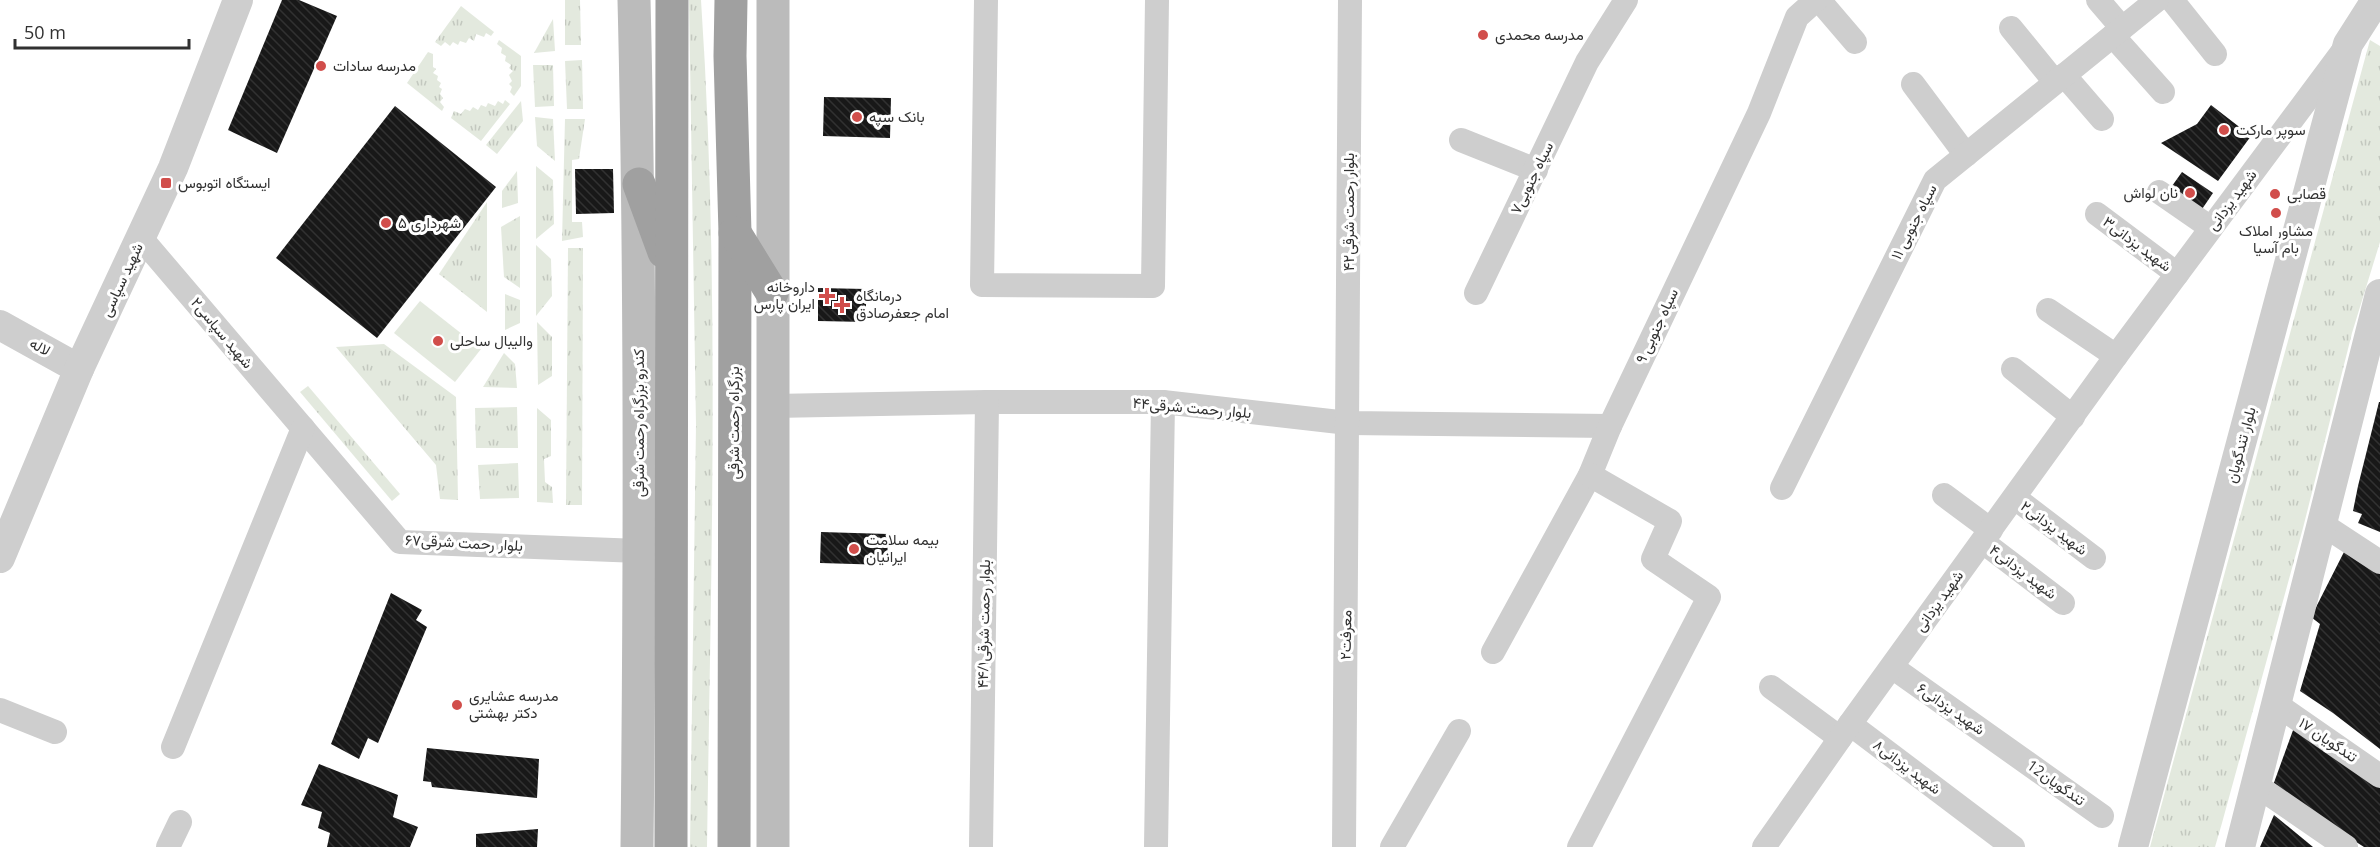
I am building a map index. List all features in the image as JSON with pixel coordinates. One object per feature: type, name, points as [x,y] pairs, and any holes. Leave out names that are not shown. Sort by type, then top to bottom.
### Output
[{"type":"highway","points":[[671,847],[672,0]]},
{"type":"highway","name":"بزرگراه رحمت شرقی","points":[[731,0],[730,56],[735,233],[734,847]]},
{"type":"highway","points":[[639,184],[672,272]]},
{"type":"highway","points":[[735,233],[772,293]]},
{"type":"main road","name":"کندرو بزرگراه رحمت شرقی","points":[[634,0],[639,184],[640,551],[637,847]]},
{"type":"main road","points":[[773,0],[773,847]]},
{"type":"street","name":"شهید سپاسی","points":[[0,558],[79,369],[173,168],[238,0]]},
{"type":"street","points":[[986,0],[982,285],[1119,286],[1153,286],[1157,0]]},
{"type":"street","name":"بلوار رحمت شرقی۴۲","points":[[1348,423],[1350,0]]},
{"type":"street","name":"سپاه جنوبی۷","points":[[1476,293],[1587,62],[1626,0]]},
{"type":"street","points":[[1817,0],[1855,42]]},
{"type":"street","name":"۹ سپاه جنوبی","points":[[1494,652],[1590,474],[1610,426],[1759,113],[1797,17],[1817,0]]},
{"type":"street","points":[[2098,0],[2118,32],[2163,93]]},
{"type":"street","name":"۱۱ سپاه جنوبی","points":[[1782,488],[1935,180],[2157,0]]},
{"type":"street","points":[[2172,0],[2214,54]]},
{"type":"street","name":"بلوار تندگویان","points":[[2133,847],[2348,44],[2371,7]]},
{"type":"street","points":[[2011,28],[2102,119]]},
{"type":"street","name":"شهید یزدانی","points":[[1774,844],[1845,731],[2116,356],[2348,44]]},
{"type":"street","points":[[1913,84],[1966,155]]},
{"type":"street","points":[[1461,140],[1536,170]]},
{"type":"street","points":[[2159,192],[2211,228]]},
{"type":"street","name":"شهید یزدانی۳","points":[[2097,214],[2177,274]]},
{"type":"street","name":"شهید سپاسی۲","points":[[141,238],[303,428]]},
{"type":"street","points":[[2240,847],[2380,294]]},
{"type":"street","points":[[2048,310],[2116,356]]},
{"type":"street","name":"لاله","points":[[0,325],[79,369]]},
{"type":"street","points":[[2013,369],[2073,417]]},
{"type":"street","name":"۴۴بلوار رحمت شرقی","points":[[773,406],[987,402],[1163,402],[1348,423],[1610,426]]},
{"type":"street","name":"بلوار رحمت شرقی۴۴/۱","points":[[981,847],[987,402]]},
{"type":"street","points":[[1156,847],[1163,402]]},
{"type":"street","name":"معرفت۲","points":[[1344,847],[1348,423]]},
{"type":"street","points":[[173,747],[303,428]]},
{"type":"street","name":"بلوار رحمت شرقی۶۷","points":[[303,428],[400,542],[640,551]]},
{"type":"street","points":[[1579,847],[1709,597],[1653,559],[1670,521],[1590,474]]},
{"type":"street","name":"شهید یزدانی۴","points":[[1944,495],[2063,603]]},
{"type":"street","name":"شهید یزدانی۲","points":[[2015,498],[2094,558]]},
{"type":"street","points":[[2322,524],[2380,562]]},
{"type":"street","name":"شهید یزدانی۶","points":[[1892,668],[2009,750]]},
{"type":"street","name":"شهید یزدانی۸","points":[[1771,687],[1845,731],[1965,811],[2013,847]]},
{"type":"street","name":"۱۷ تندگویان","points":[[2276,704],[2380,776]]},
{"type":"street","points":[[0,710],[55,732]]},
{"type":"street","points":[[1392,847],[1459,731]]},
{"type":"street","name":"12تندگویان","points":[[2009,750],[2102,816]]},
{"type":"street","points":[[2256,784],[2346,847]]},
{"type":"street","points":[[168,847],[180,822]]},
{"type":"green space","points":[[565,0],[580,0],[581,45],[565,45]]},
{"type":"green space","points":[[689,0],[701,0],[711,212],[713,424],[707,847],[690,847],[696,425]]},
{"type":"green space","points":[[461,6],[494,32],[491,36],[486,33],[484,37],[476,34],[474,41],[469,38],[466,43],[460,41],[458,45],[453,42],[450,46],[445,42],[441,46],[435,42]]},
{"type":"green space","points":[[553,19],[555,51],[534,53]]},
{"type":"green space","points":[[499,40],[521,56],[521,86],[514,96],[510,92],[512,87],[509,84],[512,81],[509,75],[513,71],[509,68],[511,65],[505,61],[506,56],[501,53],[502,48],[497,44]]},
{"type":"green space","points":[[2370,40],[2380,46],[2380,242],[2352,333],[2303,528],[2215,847],[2150,847]]},
{"type":"green space","points":[[428,52],[433,54],[433,67],[436,69],[433,73],[438,76],[437,80],[441,83],[439,87],[442,89],[440,94],[443,98],[440,102],[444,107],[442,111],[407,83]]},
{"type":"green space","points":[[582,60],[583,109],[567,109],[565,61]]},
{"type":"green space","points":[[533,65],[553,65],[554,106],[535,107]]},
{"type":"green space","points":[[505,100],[510,104],[481,141],[451,118],[454,111],[461,114],[465,109],[470,111],[473,107],[478,110],[481,105],[486,107],[488,103],[495,106],[498,101],[503,104]]},
{"type":"green space","points":[[521,101],[523,121],[497,154],[486,145]]},
{"type":"green space","points":[[535,117],[553,119],[555,161],[537,146]]},
{"type":"green space","points":[[565,119],[585,119],[579,159],[572,160],[572,222],[582,222],[583,237],[562,241]]},
{"type":"green space","points":[[536,166],[553,180],[554,224],[536,239]]},
{"type":"green space","points":[[517,171],[518,203],[502,208],[502,191]]},
{"type":"green space","points":[[487,202],[487,312],[439,274]]},
{"type":"green space","points":[[520,216],[520,288],[504,277],[501,227]]},
{"type":"green space","points":[[536,245],[551,259],[552,296],[536,316]]},
{"type":"green space","points":[[568,248],[583,248],[582,505],[566,505]]},
{"type":"green space","points":[[505,294],[520,300],[520,323],[505,330]]},
{"type":"green space","name":"والیبال ساحلی","points":[[420,301],[481,349],[455,382],[394,333]]},
{"type":"green space","points":[[537,322],[552,337],[552,376],[538,385]]},
{"type":"green space","points":[[384,344],[456,397],[458,500],[440,499],[436,465],[336,347]]},
{"type":"green space","points":[[504,353],[515,364],[517,388],[483,387]]},
{"type":"green space","points":[[308,386],[400,494],[392,501],[300,392]]},
{"type":"green space","points":[[517,407],[518,448],[476,448],[475,408]]},
{"type":"green space","points":[[537,408],[551,420],[551,456],[544,459],[545,482],[552,487],[553,503],[537,502]]},
{"type":"green space","points":[[518,463],[519,498],[480,499],[478,465]]},
{"type":"building","points":[[282,0],[299,0],[337,16],[277,153],[228,130]]},
{"type":"building","name":"بانک سپه","points":[[824,97],[891,98],[890,138],[823,136]]},
{"type":"building","points":[[2211,105],[2251,136],[2218,181],[2161,143],[2197,124]]},
{"type":"building","name":"شهرداری ۵","points":[[395,106],[496,187],[377,338],[276,258]]},
{"type":"building","points":[[575,169],[613,169],[614,213],[576,214]]},
{"type":"building","name":"نان لواش","points":[[2182,172],[2213,193],[2198,215],[2167,193]]},
{"type":"building","name":"درمانگاه امام جعفرصادق","points":[[818,288],[866,289],[866,322],[818,321]]},
{"type":"building","points":[[2379,402],[2380,532],[2358,523],[2362,514],[2353,511]]},
{"type":"building","name":"بیمه سلامت ایرانیان","points":[[821,532],[888,534],[887,565],[820,563]]},
{"type":"building","points":[[2345,550],[2380,573],[2380,749],[2300,691],[2320,624],[2311,617]]},
{"type":"building","points":[[391,593],[422,610],[416,620],[427,627],[378,743],[368,738],[359,759],[331,744]]},
{"type":"building","points":[[2296,722],[2380,780],[2380,847],[2364,847],[2272,788]]},
{"type":"building","points":[[427,748],[539,759],[537,798],[432,787],[431,782],[423,781]]},
{"type":"building","points":[[319,764],[398,795],[393,817],[418,827],[410,847],[327,847],[330,833],[318,828],[322,812],[301,805]]},
{"type":"building","points":[[2274,815],[2313,847],[2260,847]]},
{"type":"building","points":[[538,829],[537,847],[476,847],[476,834]]},
{"type":"place","name":"مدرسه محمدی","points":[[1483,35]]},
{"type":"place","name":"مدرسه سادات","points":[[321,66]]},
{"type":"place","name":"بانک سپه","points":[[857,117]]},
{"type":"place","name":"سوپر مارکت","points":[[2224,130]]},
{"type":"place","name":"ایستگاه اتوبوس","points":[[166,183]]},
{"type":"place","name":"نان لواش","points":[[2190,193]]},
{"type":"place","name":"قصابی","points":[[2275,194]]},
{"type":"place","name":"مشاور املاک بام آسیا","points":[[2276,213]]},
{"type":"place","name":"شهرداری ۵","points":[[386,223]]},
{"type":"place","name":"داروخانه ایران پارس","points":[[827,296]]},
{"type":"place","name":"درمانگاه امام جعفرصادق","points":[[842,305]]},
{"type":"place","name":"والیبال ساحلی","points":[[438,341]]},
{"type":"place","name":"بیمه سلامت ایرانیان","points":[[854,549]]},
{"type":"place","name":"مدرسه عشایری دکتر بهشتی","points":[[457,705]]}]
